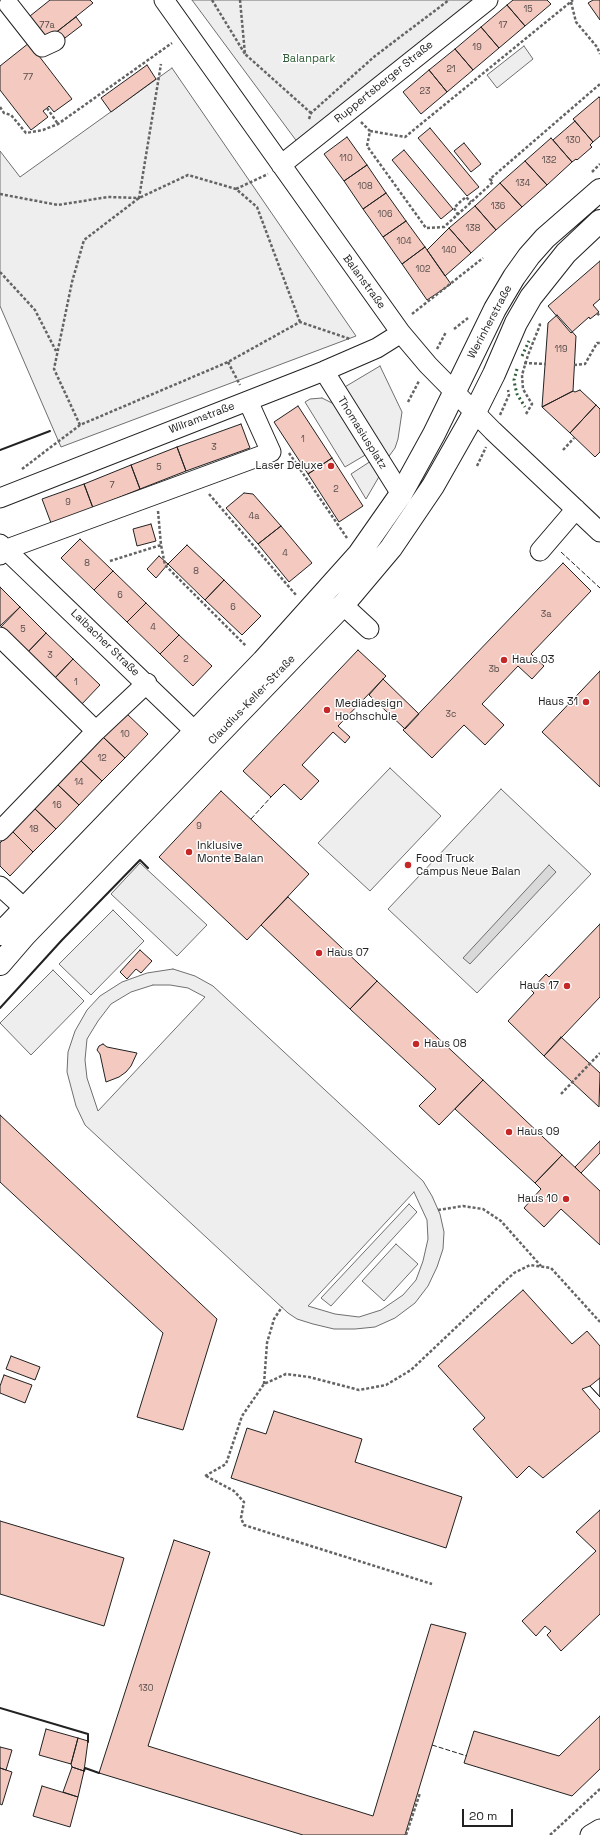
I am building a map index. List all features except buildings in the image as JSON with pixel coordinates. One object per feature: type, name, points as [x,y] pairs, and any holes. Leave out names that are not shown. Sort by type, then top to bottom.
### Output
[{"type":"main road","name":"Werinherstraße","points":[[454,391],[495,309],[522,266],[545,238],[600,190]]},
{"type":"main road","points":[[475,412],[494,374],[516,323],[532,297],[566,253],[600,221]]},
{"type":"main road","name":"Claudius-Keller-Straße","points":[[0,964],[202,737],[263,661],[359,554],[401,494],[454,391]]},
{"type":"main road","name":"Claudius-Keller-Straße","points":[[0,934],[24,908],[202,737],[343,605],[391,548],[416,512],[475,412]]},
{"type":"street","name":"Balanstraße","points":[[164,0],[401,333],[454,391],[600,532]]},
{"type":"street","name":"Ruppertsberger Straße","points":[[281,165],[488,0]]},
{"type":"street","points":[[8,5],[42,47],[55,41]]},
{"type":"street","name":"Wilramstraße","points":[[0,498],[324,371],[377,348],[401,333]]},
{"type":"street","name":"Thomasiusplatz","points":[[324,371],[401,494]]},
{"type":"street","points":[[2,549],[157,495],[270,452],[248,400]]},
{"type":"street","points":[[540,550],[576,509]]},
{"type":"street","name":"Laibacher Straße","points":[[2,549],[147,683],[202,737]]},
{"type":"street","points":[[343,605],[369,629]]},
{"type":"street","points":[[0,637],[96,731]]},
{"type":"street","points":[[0,831],[96,731],[147,683]]},
{"type":"street","points":[[0,886],[24,908]]},
{"type":"street","points":[[590,1835],[600,1829]]},
{"type":"path","points":[[212,0],[245,54],[311,113]]},
{"type":"path","points":[[240,0],[245,54]]},
{"type":"path","points":[[308,120],[311,113],[375,56],[449,0]]},
{"type":"path","points":[[350,110],[370,131],[405,137],[572,1],[576,22],[597,47],[600,54]]},
{"type":"path","points":[[0,107],[4,113],[11,115],[26,133],[43,130],[58,124],[172,43]]},
{"type":"path","points":[[139,198],[161,64]]},
{"type":"path","points":[[370,131],[368,146],[426,228],[444,227],[493,182],[490,179],[600,84]]},
{"type":"path","points":[[47,108],[58,124]]},
{"type":"path","points":[[80,425],[54,369],[56,351],[72,282],[84,240],[139,198],[188,175],[236,189],[257,207],[300,322]]},
{"type":"path","points":[[236,189],[265,177]]},
{"type":"path","points":[[0,194],[58,205],[108,197],[139,198]]},
{"type":"path","points":[[458,215],[454,208],[460,202],[466,197],[472,202]]},
{"type":"path","points":[[412,314],[483,258]]},
{"type":"path","points":[[0,272],[35,310],[56,351]]},
{"type":"path","points":[[597,313],[600,316]]},
{"type":"path","points":[[526,414],[532,404],[523,389],[522,375],[540,325],[537,320]]},
{"type":"path","points":[[20,471],[80,425],[228,362],[300,322],[377,348]]},
{"type":"path","points":[[574,365],[586,364],[598,343],[600,343]]},
{"type":"path","points":[[228,362],[248,400]]},
{"type":"path","points":[[521,362],[525,364],[546,364]]},
{"type":"path","points":[[563,450],[574,438]]},
{"type":"path","points":[[270,452],[284,447],[347,538]]},
{"type":"path","points":[[197,480],[296,595]]},
{"type":"path","points":[[157,495],[161,545],[165,565],[246,646]]},
{"type":"path","points":[[110,561],[161,545]]},
{"type":"path","points":[[562,1094],[600,1053]]},
{"type":"path","points":[[438,1210],[463,1206],[483,1209],[501,1221],[541,1267]]},
{"type":"path","points":[[264,1384],[286,1374],[309,1377],[359,1390],[386,1385],[411,1370],[514,1273],[530,1265],[552,1268],[600,1322]]},
{"type":"path","points":[[282,1307],[274,1319],[267,1343],[264,1384],[242,1416],[226,1464],[205,1476],[234,1490],[244,1502],[241,1518],[244,1525],[432,1584]]},
{"type":"path","points":[[550,1835],[600,1789]]},
{"type":"path","points":[[406,1835],[420,1793]]},
{"type":"green space","name":"Balanpark","points":[[192,0],[478,0],[298,143]]},
{"type":"green space","points":[[524,46],[533,59],[497,88],[487,75]]},
{"type":"green space","points":[[172,68],[356,336],[61,447],[0,306],[0,151],[20,177]]},
{"type":"green space","points":[[380,366],[402,412],[398,439],[395,448],[387,459],[343,388]]},
{"type":"green space","points":[[322,398],[336,405],[367,454],[345,467],[305,402],[310,399]]},
{"type":"green space","points":[[371,461],[380,475],[366,499],[351,474]]},
{"type":"green space","points":[[390,768],[441,816],[370,891],[318,843]]},
{"type":"green space","points":[[501,789],[591,874],[477,993],[388,909]]},
{"type":"green space","points":[[140,863],[207,925],[177,956],[111,894]]},
{"type":"green space","points":[[113,910],[144,941],[91,995],[59,964]]},
{"type":"green space","points":[[173,969],[195,976],[213,986],[423,1181],[440,1214],[444,1232],[443,1249],[437,1267],[428,1286],[415,1303],[395,1318],[375,1327],[334,1329],[297,1319],[288,1313],[85,1125],[76,1106],[67,1072],[68,1052],[75,1031],[87,1010],[100,996],[122,982],[147,973]],"holes":[[[153,985],[170,985],[188,988],[205,997],[98,1111],[87,1078],[85,1060],[87,1039],[111,1004],[131,992]],[[414,1192],[427,1220],[428,1239],[423,1261],[416,1280],[403,1295],[381,1310],[359,1317],[335,1314],[308,1306]]]},
{"type":"green space","points":[[53,970],[84,1001],[31,1055],[0,1023]]},
{"type":"green space","points":[[409,1204],[417,1212],[331,1306],[321,1298]]},
{"type":"green space","points":[[396,1244],[418,1264],[384,1301],[362,1281]]},
{"type":"shaded area","points":[[549,865],[556,872],[470,964],[463,958]]},
{"type":"hedge","points":[[522,356],[529,341]]},
{"type":"hedge","points":[[517,369],[514,380],[515,386],[517,394],[525,407]]},
{"type":"fence","points":[[561,552],[600,588]]},
{"type":"fence","points":[[251,819],[271,797]]},
{"type":"fence","points":[[432,1745],[467,1756]]},
{"type":"wall","points":[[0,450],[50,431]]},
{"type":"wall","points":[[0,1008],[62,940],[140,860],[148,868]]},
{"type":"wall","points":[[0,1708],[88,1734],[88,1742]]},
{"type":"wall","points":[[84,1771],[85,1768],[99,1773]]},
{"type":"place","name":"Laser Deluxe","points":[[331,466]]},
{"type":"place","name":"Haus 03","points":[[504,660]]},
{"type":"place","name":"Haus 31","points":[[586,702]]},
{"type":"place","name":"Mediadesign Hochschule","points":[[327,710]]},
{"type":"place","name":"Inklusive Monte Balan","points":[[189,852]]},
{"type":"place","name":"Food Truck Campus Neue Balan","points":[[408,865]]},
{"type":"place","name":"Haus 07","points":[[319,953]]},
{"type":"place","name":"Haus 17","points":[[567,986]]},
{"type":"place","name":"Haus 08","points":[[416,1044]]},
{"type":"place","name":"Haus 09","points":[[509,1132]]},
{"type":"place","name":"Haus 10","points":[[566,1199]]}]
